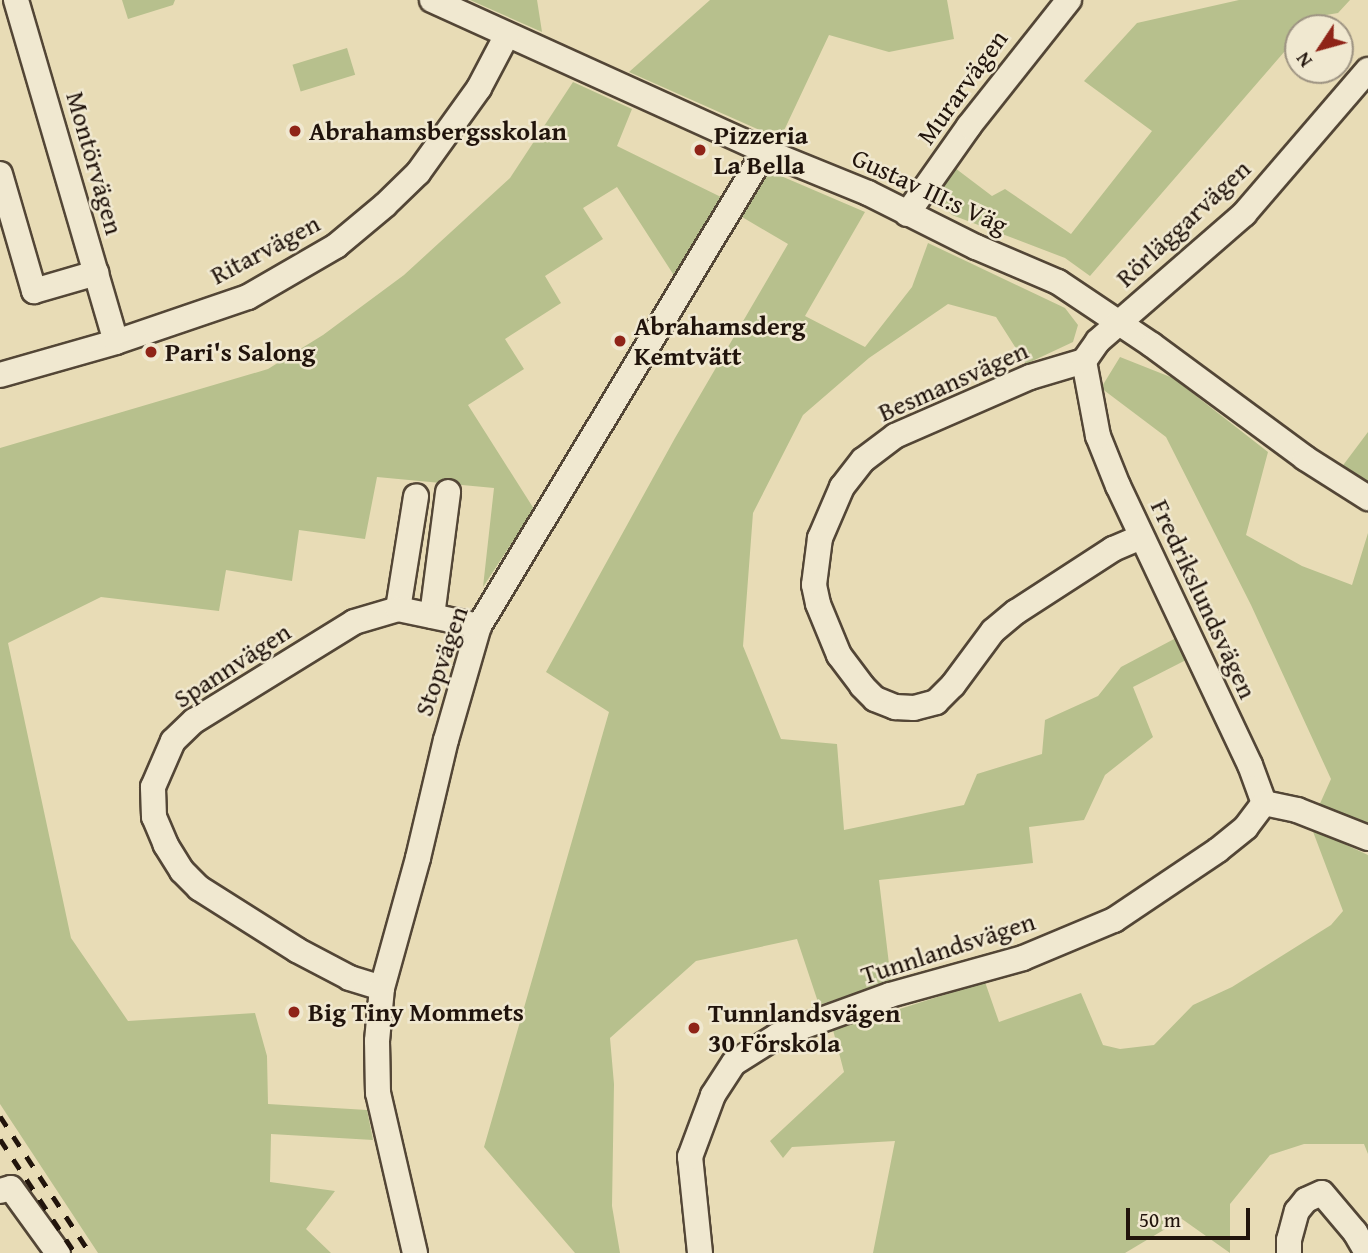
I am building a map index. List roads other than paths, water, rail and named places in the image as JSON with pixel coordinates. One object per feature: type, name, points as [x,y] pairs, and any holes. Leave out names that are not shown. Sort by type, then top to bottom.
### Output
[{"type":"street","name":"Montörvägen","points":[[16,0],[116,342]]},
{"type":"street","name":"Gustav III:s Väg","points":[[432,0],[765,151],[867,193],[907,214],[1058,282],[1305,458],[1368,498]]},
{"type":"street","name":"Murarvägen","points":[[907,214],[988,101],[1069,0]]},
{"type":"street","name":"Ritarvägen","points":[[0,376],[116,342],[248,297],[336,246],[386,205],[418,173],[479,89],[508,35]]},
{"type":"street","name":"Rörläggarvägen","points":[[1118,323],[1244,214],[1368,70]]},
{"type":"street","name":"Stopvägen","points":[[415,1253],[378,1093],[377,1041],[382,988],[418,858],[446,740],[479,626],[765,151]]},
{"type":"street","points":[[0,174],[9,240],[34,291],[96,273]]},
{"type":"street","points":[[1084,361],[1098,341],[1118,323]]},
{"type":"street","name":"Besmansvägen","points":[[1084,361],[1030,377],[895,436],[863,460],[842,487],[821,538],[814,585],[818,604],[839,655],[862,686],[875,699],[895,707],[914,708],[936,702],[953,685],[993,631],[1016,612],[1113,549],[1141,537]]},
{"type":"street","name":"Fredrikslundsvägen","points":[[1084,361],[1098,436],[1141,537],[1255,777],[1264,803]]},
{"type":"street","points":[[432,616],[448,492]]},
{"type":"street","points":[[398,609],[416,496]]},
{"type":"street","name":"Spannvägen","points":[[382,988],[350,978],[297,950],[199,888],[182,871],[166,845],[154,817],[153,786],[173,741],[194,721],[354,622],[398,609],[479,626]]},
{"type":"street","points":[[1264,803],[1297,810],[1368,838]]},
{"type":"street","name":"Tunnlandsvägen","points":[[700,1253],[690,1157],[713,1095],[734,1063],[777,1036],[890,995],[1023,958],[1114,920],[1218,850],[1246,827],[1264,803]]},
{"type":"street","points":[[0,1191],[11,1188],[58,1253]]},
{"type":"street","points":[[1289,1253],[1289,1240],[1297,1211],[1306,1200],[1322,1193],[1355,1232],[1367,1253]]},
{"type":"railway","points":[[0,1116],[90,1253]]},
{"type":"railway","points":[[0,1139],[75,1253]]},
{"type":"place","name":"Abrahamsbergsskolan","points":[[295,131]]},
{"type":"place","name":"Pizzeria La Bella","points":[[700,150]]},
{"type":"place","name":"Abrahamsderg Kemtvätt","points":[[620,341]]},
{"type":"place","name":"Pari's Salong","points":[[151,352]]},
{"type":"place","name":"Big Tiny Mommets","points":[[294,1012]]},
{"type":"place","name":"Tunnlandsvägen 30 Förskola","points":[[694,1028]]}]
